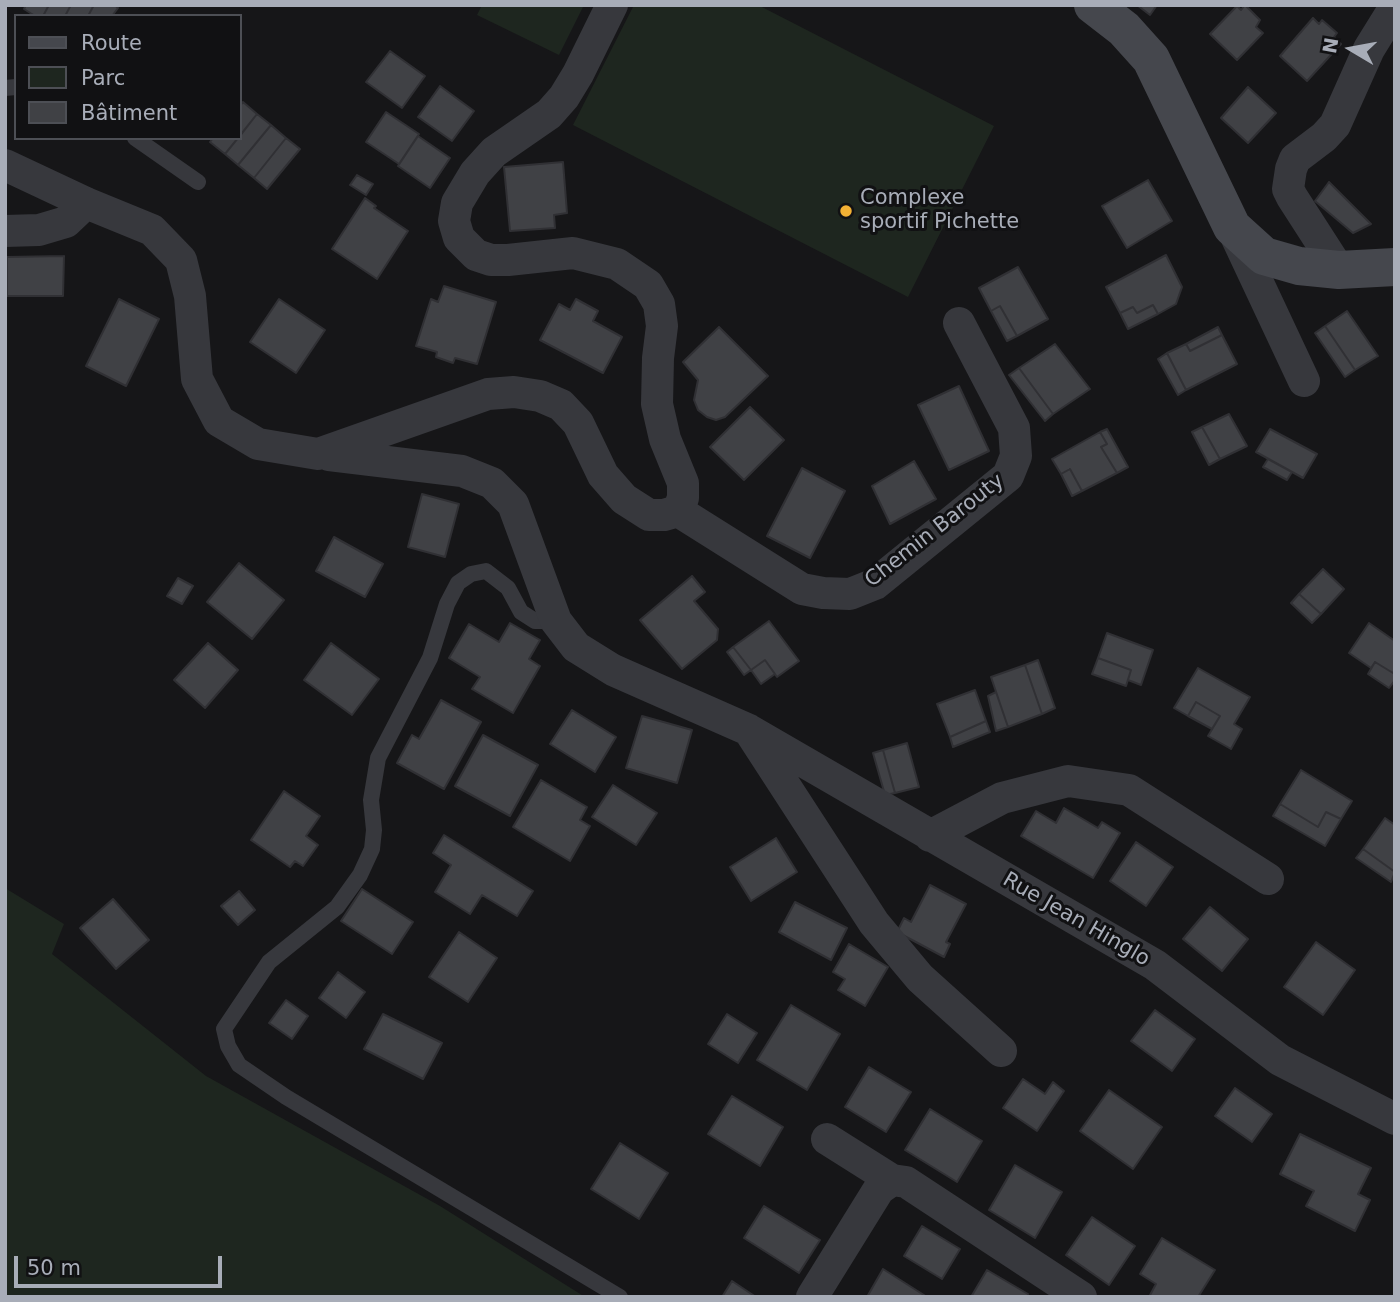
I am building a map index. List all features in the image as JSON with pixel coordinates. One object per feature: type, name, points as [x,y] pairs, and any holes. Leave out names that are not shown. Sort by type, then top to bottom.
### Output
[{"type":"street","points":[[5,165],[152,230],[181,260],[190,296],[197,379],[219,421],[258,444],[318,454],[488,394],[514,392],[540,396],[561,405],[578,423],[603,475],[624,499],[649,515],[664,515],[678,511],[684,498],[683,483],[665,439],[657,404],[657,358],[662,326],[659,304],[648,285],[617,264],[573,253],[491,260],[476,255],[459,238],[454,221],[457,203],[475,173],[494,152],[550,114],[564,97],[612,5]]},
{"type":"street","points":[[1093,5],[1124,29],[1151,59],[1304,381]]},
{"type":"street","points":[[1339,270],[1288,189],[1291,169],[1295,159],[1335,125],[1368,49],[1395,7]]},
{"type":"street","points":[[5,231],[39,230],[66,222],[86,203]]},
{"type":"street","points":[[1232,226],[1264,256],[1299,266],[1339,270],[1395,267]]},
{"type":"street","name":"Chemin Barouty","points":[[678,511],[802,589],[849,594],[875,584],[1008,476],[1016,456],[1014,428],[959,323]]},
{"type":"street","name":"Rue Jean Hinglo","points":[[318,454],[463,471],[492,483],[513,505],[556,621],[576,647],[613,670],[750,730],[1155,965],[1280,1060],[1395,1119]]},
{"type":"street","points":[[750,730],[874,923],[920,978],[1001,1051]]},
{"type":"street","points":[[930,836],[1002,798],[1068,781],[1129,790],[1268,879]]},
{"type":"street","points":[[827,1139],[892,1181],[906,1182],[1081,1297]]},
{"type":"street","points":[[812,1297],[879,1189],[892,1181]]},
{"type":"lane","points":[[138,140],[198,182]]},
{"type":"lane","points":[[556,621],[535,621],[521,612],[508,588],[486,571],[471,574],[458,583],[447,604],[430,658],[378,758],[371,800],[374,830],[372,849],[360,875],[337,907],[269,962],[224,1029],[228,1046],[240,1065],[286,1097],[620,1297]]},
{"type":"green space","points":[[482,5],[584,5],[559,55],[477,15]]},
{"type":"green space","name":"Complexe sportif Pichette","points":[[634,5],[758,5],[994,126],[908,297],[573,125]]},
{"type":"green space","points":[[5,888],[64,924],[52,954],[206,1076],[440,1206],[585,1297],[5,1297]]},
{"type":"building","points":[[26,5],[49,5],[44,14],[32,14],[24,9]]},
{"type":"building","points":[[49,5],[71,5],[66,14],[44,14]]},
{"type":"building","points":[[71,5],[94,5],[89,14],[66,14]]},
{"type":"building","points":[[94,5],[115,5],[118,8],[114,14],[89,14]]},
{"type":"building","points":[[1137,5],[1157,5],[1150,15]]},
{"type":"building","points":[[1245,5],[1260,20],[1256,27],[1263,33],[1237,60],[1210,34],[1237,6],[1241,10]]},
{"type":"building","points":[[1313,18],[1319,24],[1322,20],[1337,33],[1334,37],[1341,44],[1307,81],[1280,56]]},
{"type":"building","points":[[390,51],[425,76],[402,108],[366,82]]},
{"type":"building","points":[[440,86],[474,111],[452,141],[418,117]]},
{"type":"building","points":[[1248,87],[1276,113],[1248,143],[1221,118]]},
{"type":"building","points":[[242,103],[257,114],[242,133]]},
{"type":"building","points":[[386,112],[419,134],[399,164],[366,142]]},
{"type":"building","points":[[257,114],[271,125],[238,165],[225,154],[236,140],[242,140],[242,133]]},
{"type":"building","points":[[271,125],[286,138],[254,178],[238,165]]},
{"type":"building","points":[[418,136],[450,158],[430,188],[398,166]]},
{"type":"building","points":[[286,138],[300,149],[267,189],[254,178]]},
{"type":"building","points":[[212,140],[236,140],[225,154],[210,142]]},
{"type":"building","points":[[563,162],[567,213],[554,215],[555,228],[510,231],[504,167]]},
{"type":"building","points":[[357,175],[373,184],[366,195],[350,185]]},
{"type":"building","points":[[1148,180],[1172,221],[1127,248],[1102,206]]},
{"type":"building","points":[[1329,182],[1371,224],[1353,233],[1315,201]]},
{"type":"building","points":[[365,198],[376,206],[374,208],[408,231],[377,279],[332,249]]},
{"type":"building","points":[[1166,255],[1182,287],[1176,304],[1158,314],[1153,305],[1137,313],[1133,307],[1120,313],[1106,287]]},
{"type":"building","points":[[64,256],[63,296],[7,296],[7,257]]},
{"type":"building","points":[[1018,267],[1048,319],[1017,336],[1000,306],[991,311],[979,288]]},
{"type":"building","points":[[444,286],[496,302],[477,364],[455,358],[453,363],[436,357],[437,352],[416,346],[431,299],[438,302]]},
{"type":"building","points":[[119,299],[159,319],[126,386],[86,366]]},
{"type":"building","points":[[279,299],[325,330],[296,373],[250,342]]},
{"type":"building","points":[[576,299],[598,311],[593,321],[622,337],[603,373],[540,340],[559,304],[570,310]]},
{"type":"building","points":[[1153,305],[1158,314],[1128,329],[1120,313],[1133,307],[1137,313]]},
{"type":"building","points":[[1000,306],[1017,336],[1007,341],[991,311]]},
{"type":"building","points":[[1347,311],[1378,356],[1355,370],[1325,326]]},
{"type":"building","points":[[1325,326],[1355,370],[1345,377],[1315,333]]},
{"type":"building","points":[[719,327],[768,376],[725,417],[716,420],[698,410],[694,400],[698,380],[683,362]]},
{"type":"building","points":[[1218,327],[1222,335],[1190,351],[1186,344]]},
{"type":"building","points":[[1222,335],[1237,364],[1186,390],[1167,353],[1186,344],[1190,351]]},
{"type":"building","points":[[1055,344],[1090,389],[1053,414],[1019,368]]},
{"type":"building","points":[[1167,353],[1186,390],[1178,395],[1158,359]]},
{"type":"building","points":[[1019,368],[1053,414],[1045,421],[1009,375]]},
{"type":"building","points":[[959,386],[989,451],[949,470],[918,405]]},
{"type":"building","points":[[750,407],[784,440],[744,480],[710,447]]},
{"type":"building","points":[[1229,414],[1247,446],[1220,459],[1202,427]]},
{"type":"building","points":[[1202,427],[1220,459],[1209,465],[1192,432]]},
{"type":"building","points":[[1107,429],[1128,467],[1117,473],[1101,447],[1107,444],[1100,432]]},
{"type":"building","points":[[1270,429],[1317,454],[1303,478],[1256,452]]},
{"type":"building","points":[[1100,432],[1107,444],[1101,447],[1117,473],[1082,491],[1070,469],[1061,474],[1052,459]]},
{"type":"building","points":[[1268,459],[1292,472],[1287,480],[1263,467]]},
{"type":"building","points":[[914,461],[936,499],[890,524],[872,486]]},
{"type":"building","points":[[802,468],[845,491],[810,558],[767,536]]},
{"type":"building","points":[[1070,469],[1082,491],[1072,496],[1061,474]]},
{"type":"building","points":[[422,494],[459,504],[445,557],[408,547]]},
{"type":"building","points":[[334,537],[383,564],[365,597],[316,571]]},
{"type":"building","points":[[239,563],[284,600],[252,639],[207,602]]},
{"type":"building","points":[[1323,569],[1344,589],[1321,614],[1299,594]]},
{"type":"building","points":[[692,576],[705,592],[694,601],[718,629],[717,640],[682,669],[640,620]]},
{"type":"building","points":[[178,578],[193,586],[182,604],[167,596]]},
{"type":"building","points":[[1299,594],[1321,614],[1312,623],[1291,603]]},
{"type":"building","points":[[769,621],[799,661],[777,677],[765,660],[751,670],[733,647]]},
{"type":"building","points":[[510,623],[540,640],[529,659],[540,666],[513,713],[472,689],[480,677],[449,658],[469,624],[499,642]]},
{"type":"building","points":[[1369,623],[1395,641],[1393,673],[1375,662],[1371,668],[1349,653]]},
{"type":"building","points":[[1107,633],[1153,650],[1141,685],[1128,680],[1131,670],[1098,658]]},
{"type":"building","points":[[208,643],[238,670],[205,708],[174,680]]},
{"type":"building","points":[[331,643],[379,679],[352,715],[304,680]]},
{"type":"building","points":[[733,647],[751,670],[744,675],[727,652]]},
{"type":"building","points":[[1098,658],[1131,670],[1126,686],[1092,674]]},
{"type":"building","points":[[765,660],[775,674],[761,684],[751,670]]},
{"type":"building","points":[[1038,660],[1055,708],[1042,714],[1025,665]]},
{"type":"building","points":[[1375,662],[1393,673],[1395,670],[1395,680],[1389,688],[1368,674]]},
{"type":"building","points":[[1025,665],[1042,714],[1008,727],[991,677]]},
{"type":"building","points":[[1198,668],[1250,697],[1234,724],[1242,729],[1231,749],[1208,736],[1220,716],[1196,702],[1188,716],[1174,708]]},
{"type":"building","points":[[975,690],[986,721],[950,737],[937,704]]},
{"type":"building","points":[[996,692],[1008,727],[996,731],[988,696]]},
{"type":"building","points":[[441,700],[481,722],[444,789],[397,763],[412,735],[419,739]]},
{"type":"building","points":[[1196,702],[1220,716],[1212,729],[1188,716]]},
{"type":"building","points":[[572,710],[616,737],[595,772],[550,744]]},
{"type":"building","points":[[642,716],[692,730],[677,783],[626,768]]},
{"type":"building","points":[[986,721],[990,732],[953,747],[950,737]]},
{"type":"building","points":[[483,735],[538,765],[510,816],[455,786]]},
{"type":"building","points":[[907,743],[919,787],[895,793],[883,750]]},
{"type":"building","points":[[883,750],[895,793],[885,795],[873,753]]},
{"type":"building","points":[[1301,770],[1352,801],[1341,819],[1326,812],[1318,827],[1280,804]]},
{"type":"building","points":[[541,780],[587,807],[580,820],[590,826],[570,861],[513,827]]},
{"type":"building","points":[[613,785],[657,813],[636,845],[592,817]]},
{"type":"building","points":[[284,791],[320,816],[306,836],[318,845],[303,866],[295,861],[290,867],[251,840]]},
{"type":"building","points":[[1280,804],[1318,827],[1326,812],[1341,819],[1325,846],[1273,816]]},
{"type":"building","points":[[1064,808],[1098,828],[1102,822],[1120,833],[1093,878],[1021,836],[1036,811],[1056,823]]},
{"type":"building","points":[[1385,818],[1395,825],[1395,872],[1363,849]]},
{"type":"building","points":[[444,835],[533,891],[517,916],[482,895],[470,914],[435,892],[451,865],[433,853]]},
{"type":"building","points":[[776,838],[797,872],[751,901],[730,867]]},
{"type":"building","points":[[1136,842],[1173,867],[1146,906],[1110,881]]},
{"type":"building","points":[[1363,849],[1395,872],[1391,882],[1356,858]]},
{"type":"building","points":[[930,885],[966,904],[946,942],[950,944],[944,957],[897,932],[904,918],[911,922]]},
{"type":"building","points":[[362,889],[413,922],[392,954],[341,921]]},
{"type":"building","points":[[239,891],[255,910],[238,925],[221,906]]},
{"type":"building","points":[[113,899],[149,940],[116,969],[80,928]]},
{"type":"building","points":[[795,902],[847,928],[831,960],[779,932]]},
{"type":"building","points":[[1210,907],[1248,939],[1222,971],[1183,939]]},
{"type":"building","points":[[459,932],[497,958],[468,1002],[429,977]]},
{"type":"building","points":[[1316,942],[1355,970],[1323,1015],[1284,987]]},
{"type":"building","points":[[849,944],[888,967],[865,1006],[838,990],[845,979],[833,972]]},
{"type":"building","points":[[338,972],[365,992],[346,1018],[319,998]]},
{"type":"building","points":[[286,1000],[308,1016],[292,1039],[269,1023]]},
{"type":"building","points":[[791,1005],[840,1034],[807,1090],[757,1060]]},
{"type":"building","points":[[1155,1010],[1195,1039],[1172,1071],[1131,1041]]},
{"type":"building","points":[[383,1014],[442,1043],[423,1079],[364,1049]]},
{"type":"building","points":[[727,1014],[757,1033],[738,1063],[708,1044]]},
{"type":"building","points":[[869,1067],[911,1092],[886,1132],[845,1107]]},
{"type":"building","points":[[1023,1079],[1045,1094],[1053,1082],[1064,1091],[1037,1131],[1003,1108]]},
{"type":"building","points":[[1235,1088],[1272,1114],[1252,1142],[1215,1116]]},
{"type":"building","points":[[1109,1090],[1162,1127],[1133,1169],[1080,1131]]},
{"type":"building","points":[[732,1096],[783,1127],[760,1166],[708,1134]]},
{"type":"building","points":[[930,1109],[982,1141],[957,1182],[905,1150]]},
{"type":"building","points":[[1300,1134],[1371,1168],[1358,1194],[1370,1200],[1355,1231],[1306,1206],[1314,1191],[1280,1174]]},
{"type":"building","points":[[620,1143],[668,1173],[639,1219],[591,1189]]},
{"type":"building","points":[[1015,1165],[1062,1192],[1035,1238],[989,1210]]},
{"type":"building","points":[[764,1206],[820,1240],[799,1273],[744,1238]]},
{"type":"building","points":[[1092,1217],[1135,1246],[1109,1285],[1066,1255]]},
{"type":"building","points":[[922,1226],[960,1249],[942,1279],[904,1256]]},
{"type":"building","points":[[1162,1238],[1215,1270],[1198,1297],[1149,1297],[1156,1284],[1140,1274]]},
{"type":"building","points":[[883,1269],[927,1297],[867,1297]]},
{"type":"building","points":[[987,1270],[1028,1294],[1027,1297],[971,1297]]},
{"type":"building","points":[[732,1281],[756,1297],[722,1297]]},
{"type":"place","name":"Complexe sportif Pichette","points":[[846,211]]}]
